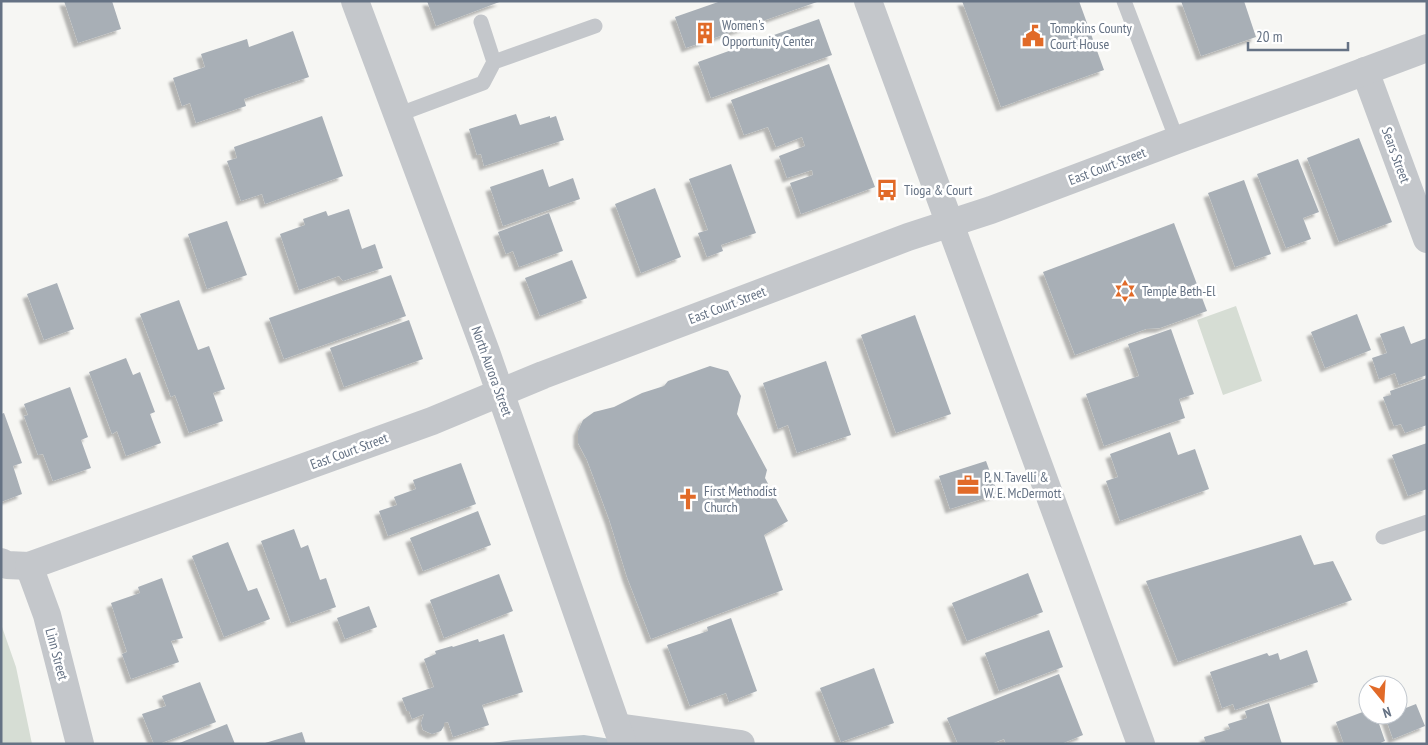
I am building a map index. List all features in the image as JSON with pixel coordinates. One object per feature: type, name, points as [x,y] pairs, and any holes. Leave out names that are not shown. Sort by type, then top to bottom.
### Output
[{"type":"street","name":"North Aurora Street","points":[[356,1],[500,393],[620,736]]},
{"type":"street","points":[[868,1],[1141,744]]},
{"type":"street","name":"East Court Street","points":[[29,566],[414,428],[500,393],[908,237],[991,210],[1427,48]]},
{"type":"street","name":"Sears Street","points":[[1365,71],[1427,239]]},
{"type":"street","points":[[1,562],[7,565],[29,566]]},
{"type":"street","name":"Linn Street","points":[[29,566],[49,624],[80,744]]},
{"type":"street","points":[[620,736],[741,744]]},
{"type":"lane","points":[[1124,1],[1177,140]]},
{"type":"lane","points":[[481,22],[494,62]]},
{"type":"lane","points":[[397,114],[483,83],[494,62],[595,26]]},
{"type":"lane","points":[[1383,537],[1427,522]]},
{"type":"shaded area","points":[[1236,306],[1262,381],[1223,395],[1197,320]]},
{"type":"shaded area","points":[[1,624],[16,667],[32,744],[1,744]]},
{"type":"shaded area","points":[[584,735],[644,744],[486,744],[513,740]]},
{"type":"building","points":[[64,1],[112,1],[121,29],[78,43]]},
{"type":"building","points":[[427,1],[502,1],[436,26]]},
{"type":"building","name":"Women's Opportunity Center","points":[[721,1],[817,2],[686,48],[675,17]]},
{"type":"building","name":"Tompkins County Court House","points":[[962,1],[1079,1],[1104,70],[1001,107]]},
{"type":"building","points":[[1181,1],[1244,1],[1256,37],[1201,56]]},
{"type":"building","points":[[819,19],[832,55],[711,98],[698,62]]},
{"type":"building","points":[[293,31],[309,77],[244,99],[246,106],[196,123],[190,103],[182,106],[173,78],[205,67],[201,54],[247,39],[249,47]]},
{"type":"building","points":[[829,64],[875,187],[801,214],[790,183],[813,175],[812,170],[787,178],[779,156],[805,146],[802,137],[776,147],[768,127],[744,135],[731,100]]},
{"type":"building","points":[[516,114],[520,125],[556,116],[564,140],[484,166],[481,154],[477,155],[469,129]]},
{"type":"building","points":[[322,116],[343,176],[265,204],[262,194],[241,201],[227,161],[237,158],[234,147]]},
{"type":"building","points":[[1359,138],[1392,222],[1339,242],[1307,158]]},
{"type":"building","points":[[1298,159],[1319,212],[1303,218],[1311,239],[1286,248],[1257,174]]},
{"type":"building","points":[[731,164],[756,233],[721,245],[723,251],[707,257],[698,233],[708,230],[689,179]]},
{"type":"building","points":[[543,169],[549,187],[573,178],[580,199],[503,226],[490,187]]},
{"type":"building","points":[[1244,180],[1271,254],[1235,267],[1208,193]]},
{"type":"building","points":[[655,188],[681,257],[641,273],[615,204]]},
{"type":"building","points":[[349,209],[362,249],[375,244],[383,268],[343,281],[339,276],[299,290],[280,234],[305,225],[303,219],[326,211],[328,216]]},
{"type":"building","points":[[549,213],[563,251],[519,267],[513,251],[506,254],[498,232]]},
{"type":"building","points":[[227,221],[247,275],[207,289],[188,234]]},
{"type":"building","name":"Temple Beth-El","points":[[1174,223],[1207,311],[1160,328],[1146,329],[1075,355],[1043,272]]},
{"type":"building","points":[[572,260],[587,298],[540,316],[525,278]]},
{"type":"building","points":[[391,275],[406,316],[284,359],[269,318]]},
{"type":"building","points":[[57,283],[74,329],[44,340],[27,294]]},
{"type":"building","points":[[179,300],[198,350],[209,346],[225,389],[213,393],[223,421],[189,433],[175,395],[171,397],[140,314]]},
{"type":"building","points":[[1357,314],[1371,350],[1325,368],[1311,332]]},
{"type":"building","points":[[915,315],[951,414],[896,433],[861,335]]},
{"type":"building","points":[[409,320],[423,359],[344,387],[330,348]]},
{"type":"building","points":[[1404,326],[1411,344],[1427,338],[1427,375],[1399,385],[1395,373],[1379,379],[1372,358],[1387,353],[1380,334]]},
{"type":"building","points":[[1171,329],[1194,394],[1179,399],[1185,418],[1104,446],[1086,394],[1139,376],[1128,344]]},
{"type":"building","points":[[126,358],[133,375],[140,372],[155,412],[150,414],[161,443],[126,456],[117,431],[112,434],[89,372]]},
{"type":"building","points":[[826,361],[851,435],[797,453],[788,425],[778,429],[763,383]]},
{"type":"building","name":"First Methodist Church","points":[[710,366],[728,371],[741,396],[737,414],[767,470],[765,478],[788,521],[764,535],[783,590],[651,639],[627,577],[609,519],[587,460],[578,443],[578,431],[583,420],[594,412],[614,407],[642,393],[664,386],[668,381]]},
{"type":"building","points":[[1427,378],[1427,425],[1405,433],[1401,424],[1394,426],[1383,397],[1391,395],[1390,391]]},
{"type":"building","points":[[70,387],[88,437],[81,440],[91,468],[53,481],[43,454],[38,455],[24,416],[28,415],[24,404]]},
{"type":"building","points":[[4,413],[22,463],[13,466],[22,494],[1,502],[1,414]]},
{"type":"building","points":[[1170,432],[1178,455],[1195,449],[1209,489],[1120,521],[1106,481],[1118,477],[1110,454]]},
{"type":"building","points":[[1427,443],[1427,489],[1408,496],[1392,455]]},
{"type":"building","name":"P. N. Tavelli & W. E. McDermott","points":[[986,461],[998,494],[950,509],[939,476]]},
{"type":"building","points":[[461,463],[476,504],[388,536],[379,511],[397,505],[394,497],[416,489],[413,480]]},
{"type":"building","points":[[478,511],[491,545],[423,571],[410,538]]},
{"type":"building","points":[[294,529],[301,548],[308,545],[320,580],[326,578],[336,607],[291,623],[261,541]]},
{"type":"building","points":[[1301,535],[1314,565],[1333,561],[1352,600],[1178,662],[1146,581]]},
{"type":"building","points":[[228,542],[248,591],[257,588],[270,619],[224,637],[192,556]]},
{"type":"building","points":[[1028,573],[1043,612],[967,641],[952,603]]},
{"type":"building","points":[[499,574],[513,611],[444,638],[430,600]]},
{"type":"building","points":[[162,578],[183,638],[171,641],[179,662],[131,679],[122,654],[127,652],[111,603],[140,593],[138,587]]},
{"type":"building","points":[[369,606],[377,627],[345,639],[337,618]]},
{"type":"building","points":[[731,618],[757,691],[729,702],[726,693],[690,706],[667,645],[708,631],[707,627]]},
{"type":"building","points":[[1049,630],[1063,667],[999,691],[985,653]]},
{"type":"building","points":[[504,634],[523,692],[482,705],[489,725],[453,737],[448,722],[444,723],[441,731],[432,734],[423,730],[421,723],[424,714],[412,719],[402,698],[434,687],[424,659],[436,654],[435,651],[478,639],[479,642]]},
{"type":"building","points":[[1307,650],[1318,682],[1235,710],[1233,704],[1222,708],[1210,672],[1267,653],[1269,656],[1278,653],[1280,660]]},
{"type":"building","points":[[874,668],[894,723],[841,742],[820,688]]},
{"type":"building","points":[[1059,674],[1083,735],[1061,744],[1006,744],[1004,739],[991,744],[958,744],[947,718]]},
{"type":"building","points":[[200,682],[216,722],[159,744],[154,744],[142,714],[166,706],[162,696]]},
{"type":"building","points":[[1269,703],[1282,744],[1206,744],[1204,737],[1230,729],[1228,724],[1247,718],[1245,711]]},
{"type":"building","points":[[1416,704],[1425,726],[1393,739],[1388,725],[1408,725],[1408,707]]},
{"type":"building","points":[[1358,714],[1358,725],[1379,725],[1385,741],[1378,744],[1344,744],[1336,722]]},
{"type":"building","points":[[227,724],[235,744],[177,744]]},
{"type":"building","points":[[302,732],[306,744],[265,743]]},
{"type":"place","name":"Women's Opportunity Center","points":[[705,33]]},
{"type":"place","name":"Tompkins County Court House","points":[[1033,36]]},
{"type":"place","name":"Tioga & Court","points":[[887,190]]},
{"type":"place","name":"Temple Beth-El","points":[[1125,291]]},
{"type":"place","name":"P. N. Tavelli & W. E. McDermott","points":[[968,485]]},
{"type":"place","name":"First Methodist Church","points":[[688,499]]}]
